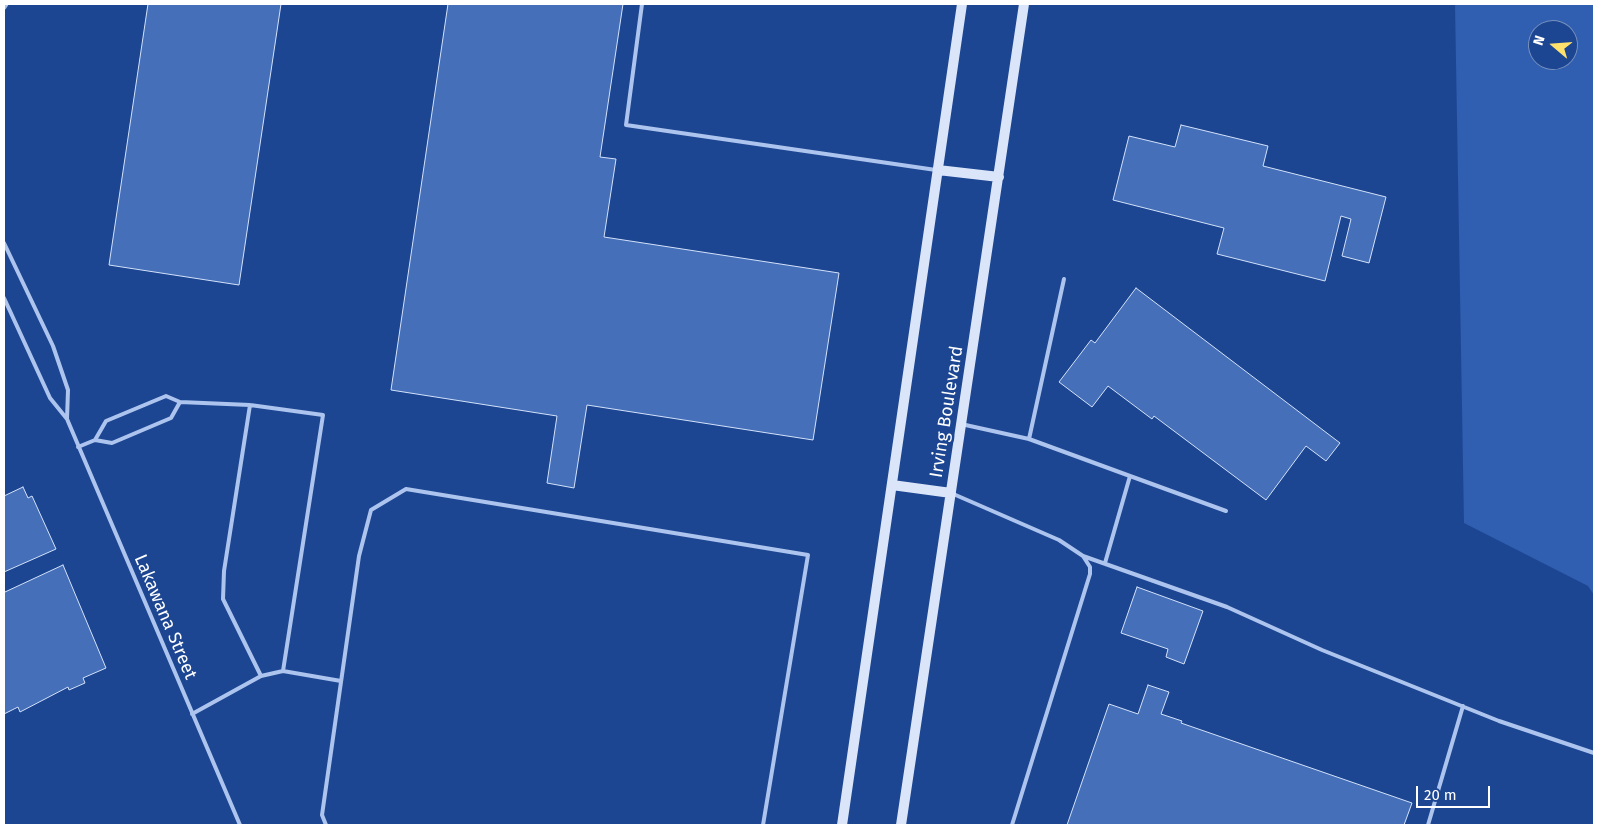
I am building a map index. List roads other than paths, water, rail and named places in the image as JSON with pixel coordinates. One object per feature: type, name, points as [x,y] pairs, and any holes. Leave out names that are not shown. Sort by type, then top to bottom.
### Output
[{"type":"main road","points":[[842,825],[962,4]]},
{"type":"main road","name":"Irving Boulevard","points":[[901,825],[1024,4]]},
{"type":"main road","points":[[938,170],[999,177]]},
{"type":"main road","points":[[892,485],[951,493]]},
{"type":"lane","points":[[642,4],[626,126],[938,170]]},
{"type":"lane","name":"Lakawana Street","points":[[4,243],[53,346],[68,390],[67,419]]},
{"type":"lane","points":[[1029,438],[1064,279]]},
{"type":"lane","name":"Lakawana Street","points":[[4,298],[50,398],[67,419],[240,825]]},
{"type":"lane","points":[[94,440],[106,420],[166,396],[180,402],[250,406],[323,415],[283,671]]},
{"type":"lane","points":[[78,447],[94,440],[112,443],[172,418],[180,402]]},
{"type":"lane","points":[[250,406],[224,571],[224,599],[261,676]]},
{"type":"lane","points":[[961,424],[1029,438],[1226,511]]},
{"type":"lane","points":[[1105,563],[1130,476]]},
{"type":"lane","points":[[326,825],[322,815],[359,556],[371,510],[406,489],[808,555],[763,825]]},
{"type":"lane","points":[[951,493],[1059,540],[1083,556],[1227,607],[1322,650],[1499,721],[1594,753]]},
{"type":"lane","points":[[1012,825],[1090,574],[1090,567],[1083,556]]},
{"type":"lane","points":[[192,714],[261,676],[283,671],[341,681]]},
{"type":"lane","points":[[1428,825],[1463,706]]}]
